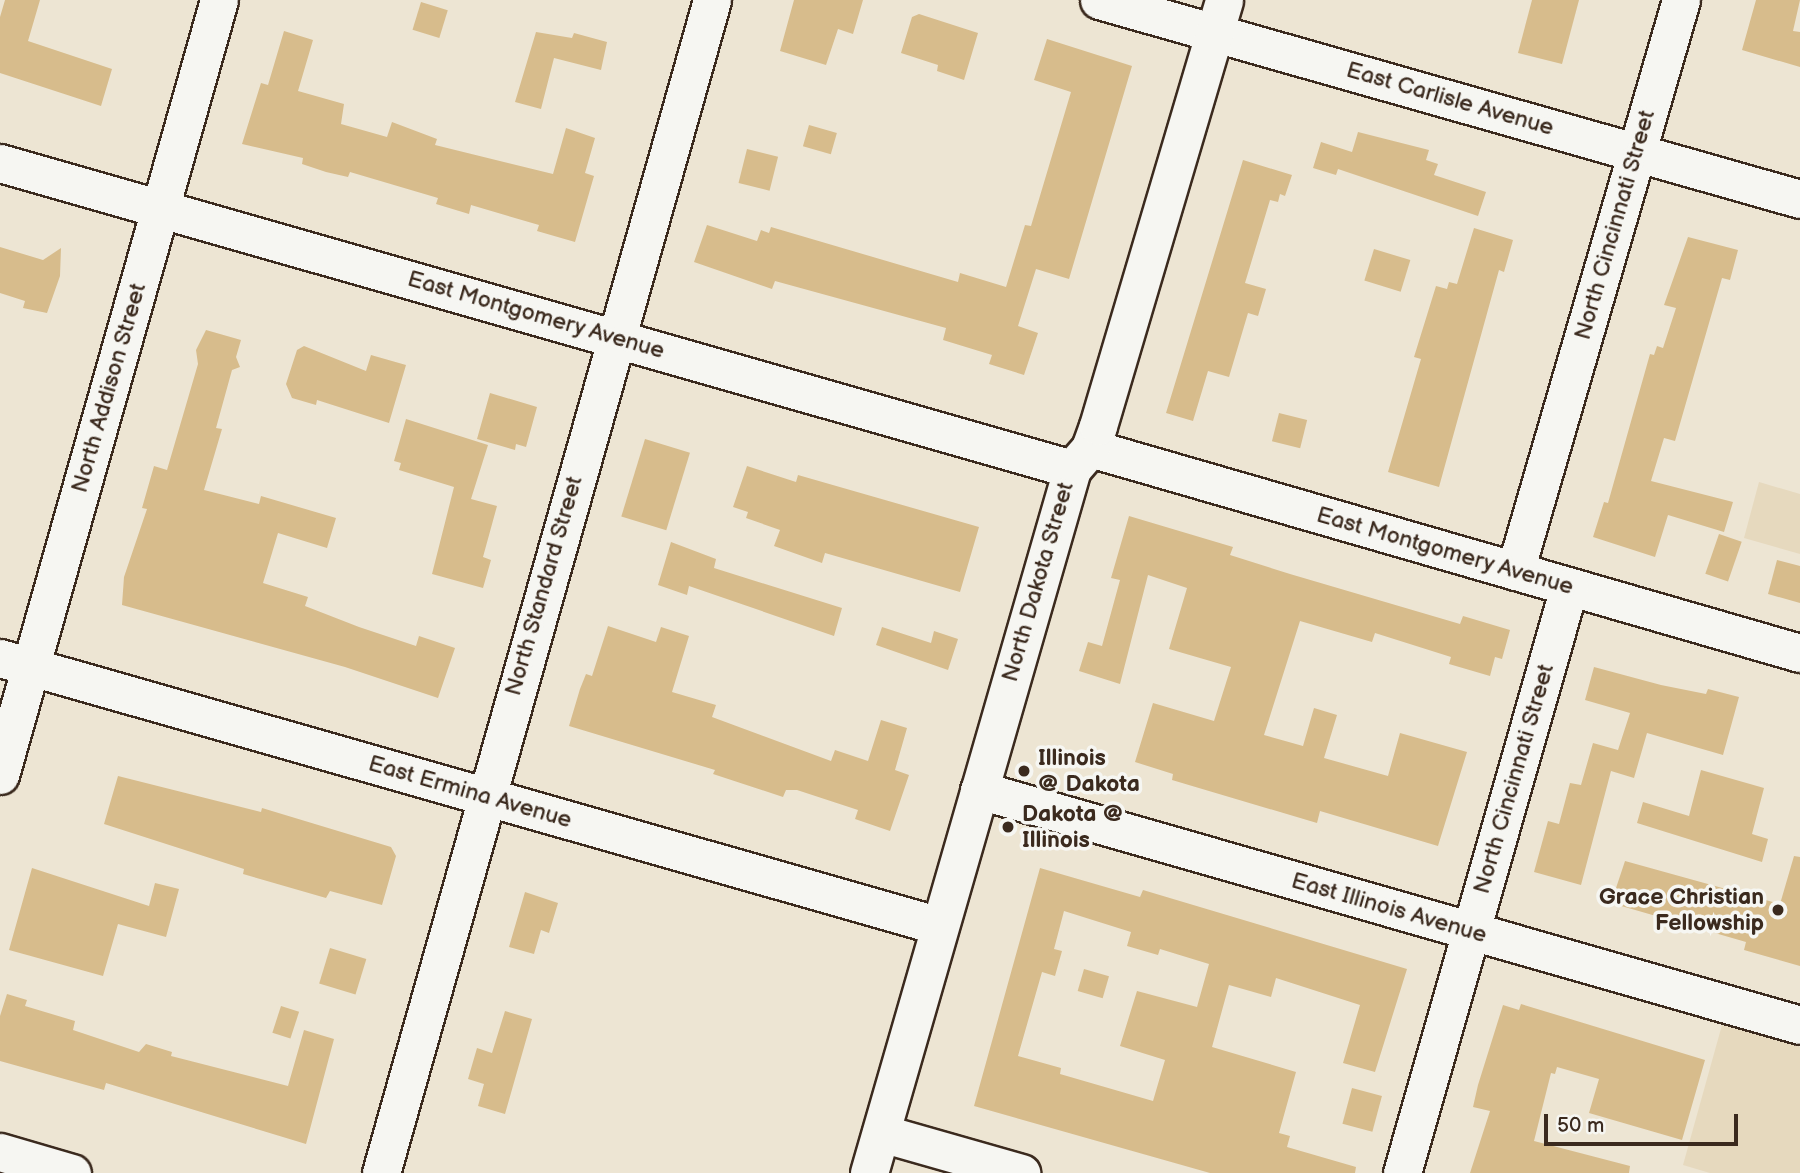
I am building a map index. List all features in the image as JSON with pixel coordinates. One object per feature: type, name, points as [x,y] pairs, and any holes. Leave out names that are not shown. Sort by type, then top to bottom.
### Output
[{"type":"street","name":"North Addison Street","points":[[0,775],[16,662],[159,208],[219,0]]},
{"type":"street","name":"North Standard Street","points":[[381,1173],[614,337],[712,0]]},
{"type":"street","name":"East Carlisle Avenue","points":[[1099,0],[1220,16],[1637,151],[1800,199]]},
{"type":"street","name":"North Cincinnati Street","points":[[1515,571],[1681,0]]},
{"type":"street","name":"North Dakota Street","points":[[869,1173],[979,790],[1220,16]]},
{"type":"street","name":"East Montgomery Avenue","points":[[0,163],[614,337],[1515,571],[1800,653]]},
{"type":"street","name":"North Cincinnati Street","points":[[1402,1173],[1569,587]]},
{"type":"street","name":"East Ermina Avenue","points":[[16,662],[940,926]]},
{"type":"street","name":"East Illinois Avenue","points":[[979,790],[1800,1025]]},
{"type":"street","points":[[881,1133],[1021,1173]]},
{"type":"street","points":[[0,1152],[72,1173]]},
{"type":"shaded area","points":[[1759,482],[1800,494],[1800,554],[1744,538]]},
{"type":"shaded area","points":[[1722,1025],[1800,1047],[1800,1173],[1710,1173],[1683,1165]]},
{"type":"building","points":[[5,0],[40,0],[28,41],[112,69],[101,106],[0,73],[0,17]]},
{"type":"building","points":[[794,0],[863,0],[853,34],[838,29],[826,65],[780,51]]},
{"type":"building","points":[[1532,0],[1579,0],[1562,64],[1518,53]]},
{"type":"building","points":[[1756,0],[1800,0],[1793,31],[1800,32],[1800,67],[1742,50]]},
{"type":"building","points":[[421,2],[448,10],[439,38],[413,30]]},
{"type":"building","points":[[919,14],[978,33],[964,80],[937,71],[938,65],[901,53],[912,17]]},
{"type":"building","points":[[284,31],[313,40],[298,91],[344,104],[341,124],[387,137],[392,122],[437,139],[435,145],[553,174],[566,128],[595,138],[585,173],[594,176],[575,242],[537,231],[539,225],[471,205],[469,214],[436,204],[438,198],[350,172],[348,177],[326,172],[302,164],[303,158],[242,144],[261,83],[268,85]]},
{"type":"building","points":[[536,32],[572,38],[574,33],[607,42],[601,70],[554,58],[541,109],[515,102]]},
{"type":"building","points":[[1047,39],[1132,66],[1069,279],[1036,269],[1018,326],[1038,333],[1024,375],[989,364],[992,355],[943,340],[946,328],[775,281],[772,289],[694,262],[707,225],[757,241],[761,230],[769,233],[771,227],[958,282],[960,273],[1006,287],[1025,225],[1031,226],[1071,92],[1034,80]]},
{"type":"building","points":[[809,125],[837,133],[831,154],[803,146]]},
{"type":"building","points":[[1358,132],[1429,150],[1426,160],[1438,164],[1434,175],[1486,192],[1478,216],[1338,169],[1336,175],[1313,168],[1321,142],[1352,152]]},
{"type":"building","points":[[747,149],[778,157],[770,191],[739,183]]},
{"type":"building","points":[[1243,160],[1292,175],[1285,196],[1280,194],[1278,202],[1270,200],[1245,283],[1266,289],[1258,316],[1248,313],[1229,377],[1208,371],[1193,421],[1166,413]]},
{"type":"building","points":[[1474,228],[1513,240],[1504,272],[1499,270],[1439,487],[1388,472],[1421,359],[1414,357],[1436,286],[1447,289],[1449,282],[1457,284]]},
{"type":"building","points":[[1688,237],[1738,250],[1730,280],[1722,278],[1675,441],[1664,438],[1651,481],[1733,502],[1724,532],[1668,515],[1655,557],[1593,537],[1604,502],[1608,503],[1650,354],[1654,355],[1657,346],[1663,348],[1676,308],[1664,305]]},
{"type":"building","points":[[0,247],[43,260],[61,248],[60,276],[47,313],[23,308],[25,301],[0,293]]},
{"type":"building","points":[[1374,249],[1410,260],[1401,292],[1364,281]]},
{"type":"building","points":[[206,330],[241,340],[236,357],[240,367],[232,370],[216,428],[222,429],[204,490],[259,504],[261,496],[336,518],[327,548],[278,533],[263,583],[308,597],[305,606],[359,627],[416,646],[419,636],[455,648],[438,698],[345,667],[122,605],[124,577],[147,509],[142,508],[154,466],[167,470],[198,364],[196,350]]},
{"type":"building","points":[[304,346],[366,371],[371,355],[406,365],[389,423],[317,400],[316,405],[292,398],[286,384],[297,350]]},
{"type":"building","points":[[490,393],[537,407],[526,447],[516,444],[515,450],[477,439]]},
{"type":"building","points":[[1279,413],[1307,420],[1300,448],[1272,441]]},
{"type":"building","points":[[406,419],[488,445],[471,499],[497,506],[483,557],[491,560],[483,588],[432,574],[454,487],[399,470],[401,463],[394,461]]},
{"type":"building","points":[[645,439],[690,453],[666,530],[621,516]]},
{"type":"building","points":[[747,466],[796,482],[798,475],[979,527],[960,592],[825,553],[822,563],[774,546],[780,530],[746,518],[748,512],[733,507]]},
{"type":"building","points":[[1129,516],[1233,547],[1230,555],[1290,574],[1460,624],[1463,616],[1510,630],[1502,659],[1495,657],[1490,676],[1449,664],[1451,657],[1375,633],[1372,642],[1300,621],[1264,735],[1303,746],[1314,708],[1337,715],[1324,758],[1388,776],[1400,733],[1467,752],[1438,846],[1320,811],[1317,823],[1172,780],[1173,774],[1135,762],[1153,703],[1214,721],[1231,667],[1169,649],[1187,588],[1148,575],[1120,684],[1079,671],[1088,642],[1102,646],[1120,580],[1111,578]]},
{"type":"building","points":[[1719,534],[1742,542],[1728,582],[1705,574]]},
{"type":"building","points":[[671,542],[716,559],[714,568],[842,608],[834,636],[689,586],[687,595],[658,585]]},
{"type":"building","points":[[1777,560],[1800,566],[1800,603],[1768,594]]},
{"type":"building","points":[[608,626],[656,642],[661,627],[689,636],[672,692],[716,705],[712,717],[831,761],[835,750],[868,761],[881,720],[907,728],[895,770],[909,775],[890,831],[855,819],[858,810],[797,790],[786,790],[783,797],[713,774],[715,770],[569,726],[586,674],[592,676]]},
{"type":"building","points":[[882,627],[931,643],[934,631],[958,639],[948,670],[876,645]]},
{"type":"building","points":[[1594,667],[1661,685],[1706,694],[1708,689],[1739,697],[1723,755],[1647,733],[1634,778],[1611,771],[1581,885],[1534,872],[1548,821],[1559,824],[1570,783],[1581,785],[1593,743],[1618,750],[1630,713],[1585,700]]},
{"type":"building","points":[[1701,770],[1764,788],[1752,834],[1768,839],[1762,862],[1637,823],[1643,802],[1689,816]]},
{"type":"building","points":[[118,776],[261,812],[262,808],[391,847],[396,856],[382,905],[330,891],[326,898],[243,874],[244,869],[104,824]]},
{"type":"building","points":[[1794,856],[1800,857],[1800,966],[1744,950],[1746,942],[1611,903],[1625,861],[1780,904]]},
{"type":"building","points":[[32,868],[149,906],[155,883],[179,889],[166,937],[118,924],[103,976],[9,950]]},
{"type":"building","points":[[1040,868],[1140,897],[1143,890],[1407,969],[1375,1072],[1343,1063],[1360,1005],[1276,978],[1271,997],[1229,985],[1212,1047],[1296,1072],[1279,1133],[1290,1136],[1287,1147],[1356,1167],[1355,1173],[1210,1173],[974,1106]],"holes":[[[1064,911],[1131,932],[1127,946],[1158,955],[1160,949],[1209,964],[1197,1007],[1137,991],[1120,1046],[1165,1060],[1153,1101],[1060,1074],[1061,1068],[1018,1056],[1042,972],[1055,976],[1062,951],[1054,949]]]},
{"type":"building","points":[[525,892],[558,903],[549,933],[541,930],[534,954],[509,947]]},
{"type":"building","points":[[330,948],[366,959],[356,994],[319,983]]},
{"type":"building","points":[[1084,969],[1109,976],[1103,998],[1078,991]]},
{"type":"building","points":[[7,994],[27,1000],[25,1006],[75,1021],[73,1030],[139,1052],[146,1044],[172,1052],[171,1056],[288,1086],[304,1030],[334,1039],[306,1144],[106,1083],[104,1090],[0,1061],[0,1016]]},
{"type":"building","points":[[1521,1004],[1705,1060],[1682,1140],[1589,1113],[1599,1079],[1557,1067],[1555,1074],[1551,1073],[1534,1141],[1630,1166],[1629,1173],[1470,1173],[1490,1111],[1473,1107],[1478,1085],[1503,1005],[1519,1010]]},
{"type":"building","points":[[281,1006],[299,1012],[290,1039],[272,1033]]},
{"type":"building","points":[[505,1011],[532,1019],[505,1114],[478,1106],[484,1084],[468,1079],[477,1048],[492,1053]]},
{"type":"building","points":[[1352,1088],[1382,1096],[1372,1132],[1342,1124]]},
{"type":"place","name":"Illinois @ Dakota","points":[[1024,771]]},
{"type":"place","name":"Dakota @ Illinois","points":[[1008,827]]},
{"type":"place","name":"Grace Christian Fellowship","points":[[1778,910]]}]
